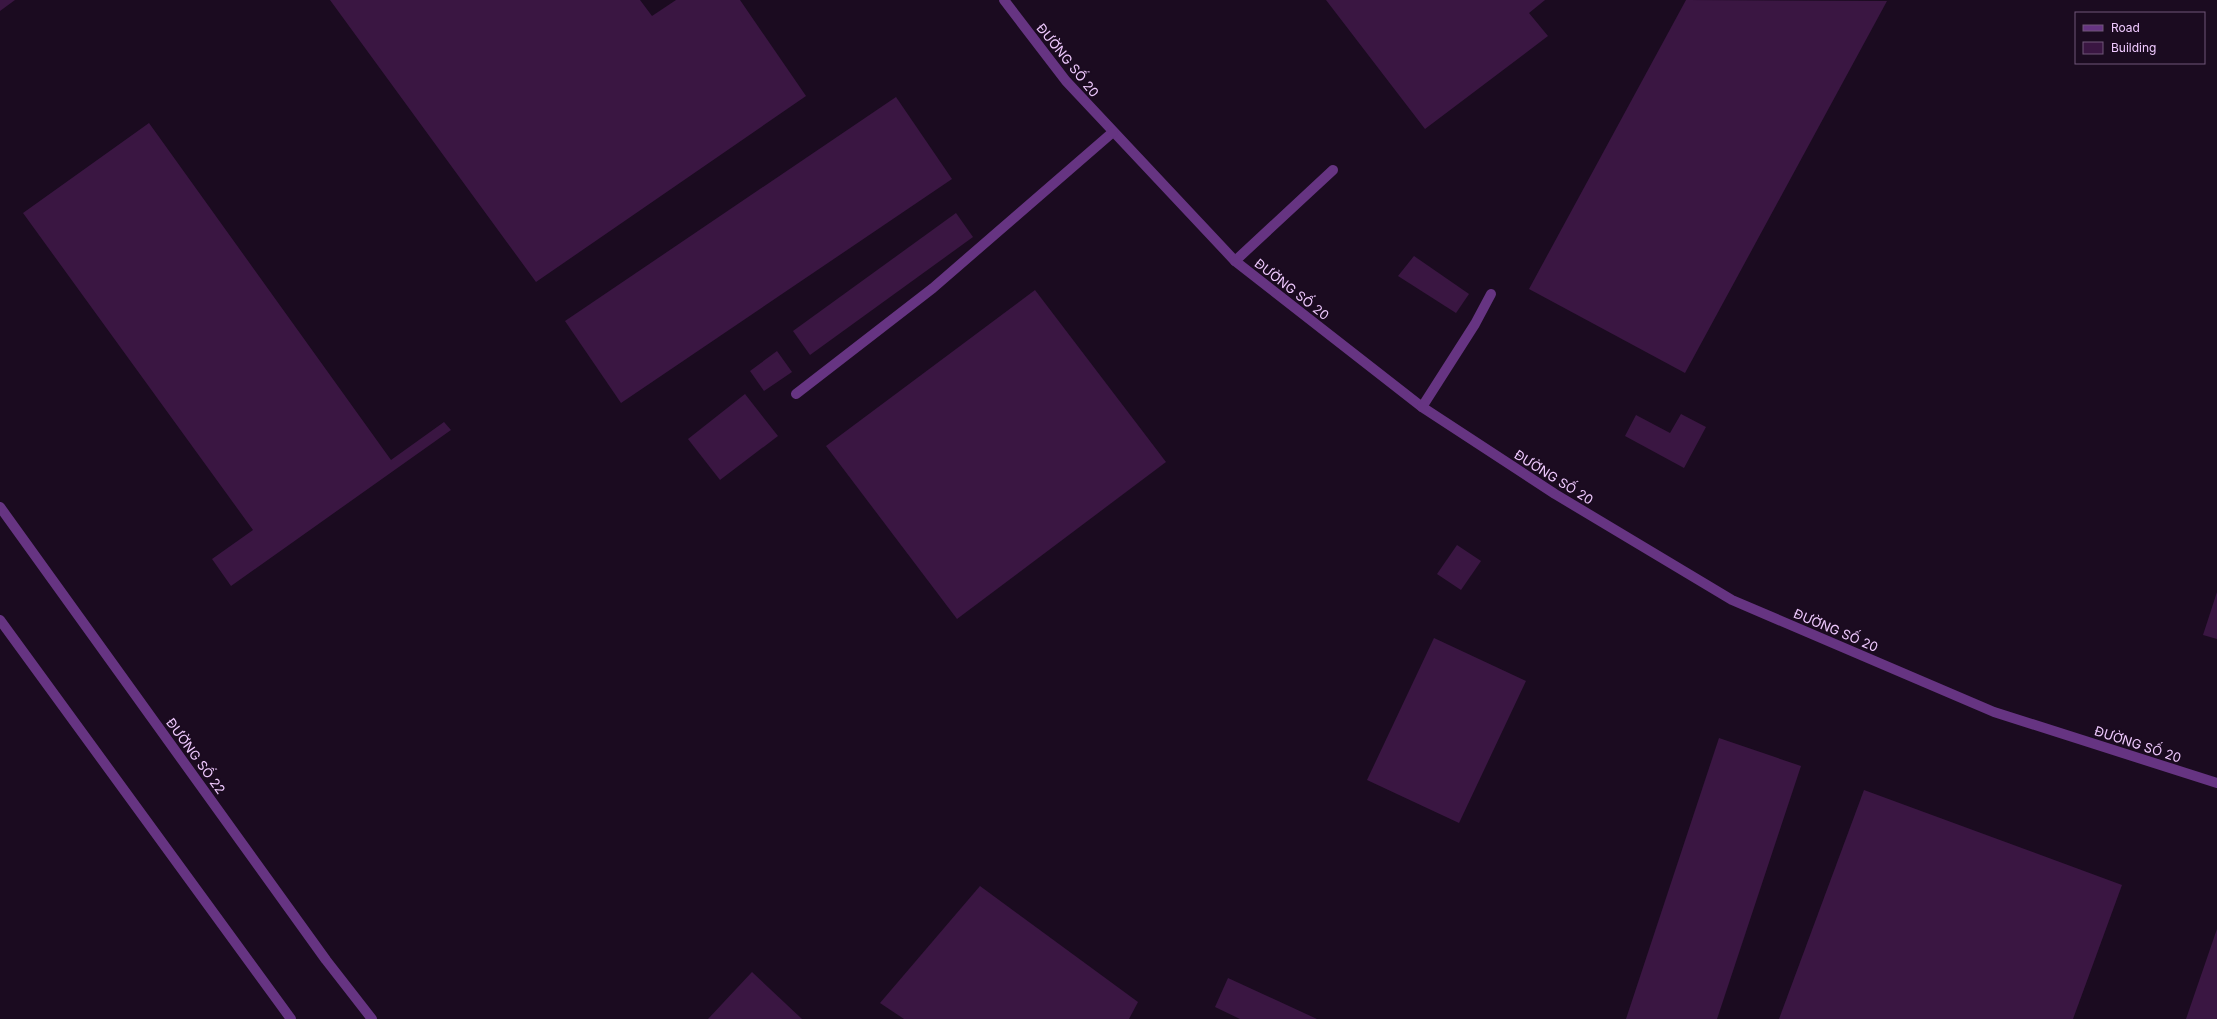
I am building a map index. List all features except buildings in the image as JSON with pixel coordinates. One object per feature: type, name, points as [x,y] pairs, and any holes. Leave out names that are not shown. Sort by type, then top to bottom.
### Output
[{"type":"street","name":"ĐƯỜNG SỐ 20","points":[[1004,0],[1066,81],[1235,261],[1422,407],[1555,494],[1732,600],[1994,712],[2217,783]]},
{"type":"street","points":[[796,394],[933,288],[1113,132]]},
{"type":"street","points":[[1235,261],[1333,170]]},
{"type":"street","points":[[1422,407],[1475,324],[1491,294]]},
{"type":"street","name":"ĐƯỜNG SỐ 22","points":[[0,507],[326,960],[372,1019]]},
{"type":"street","points":[[0,620],[291,1019]]}]
